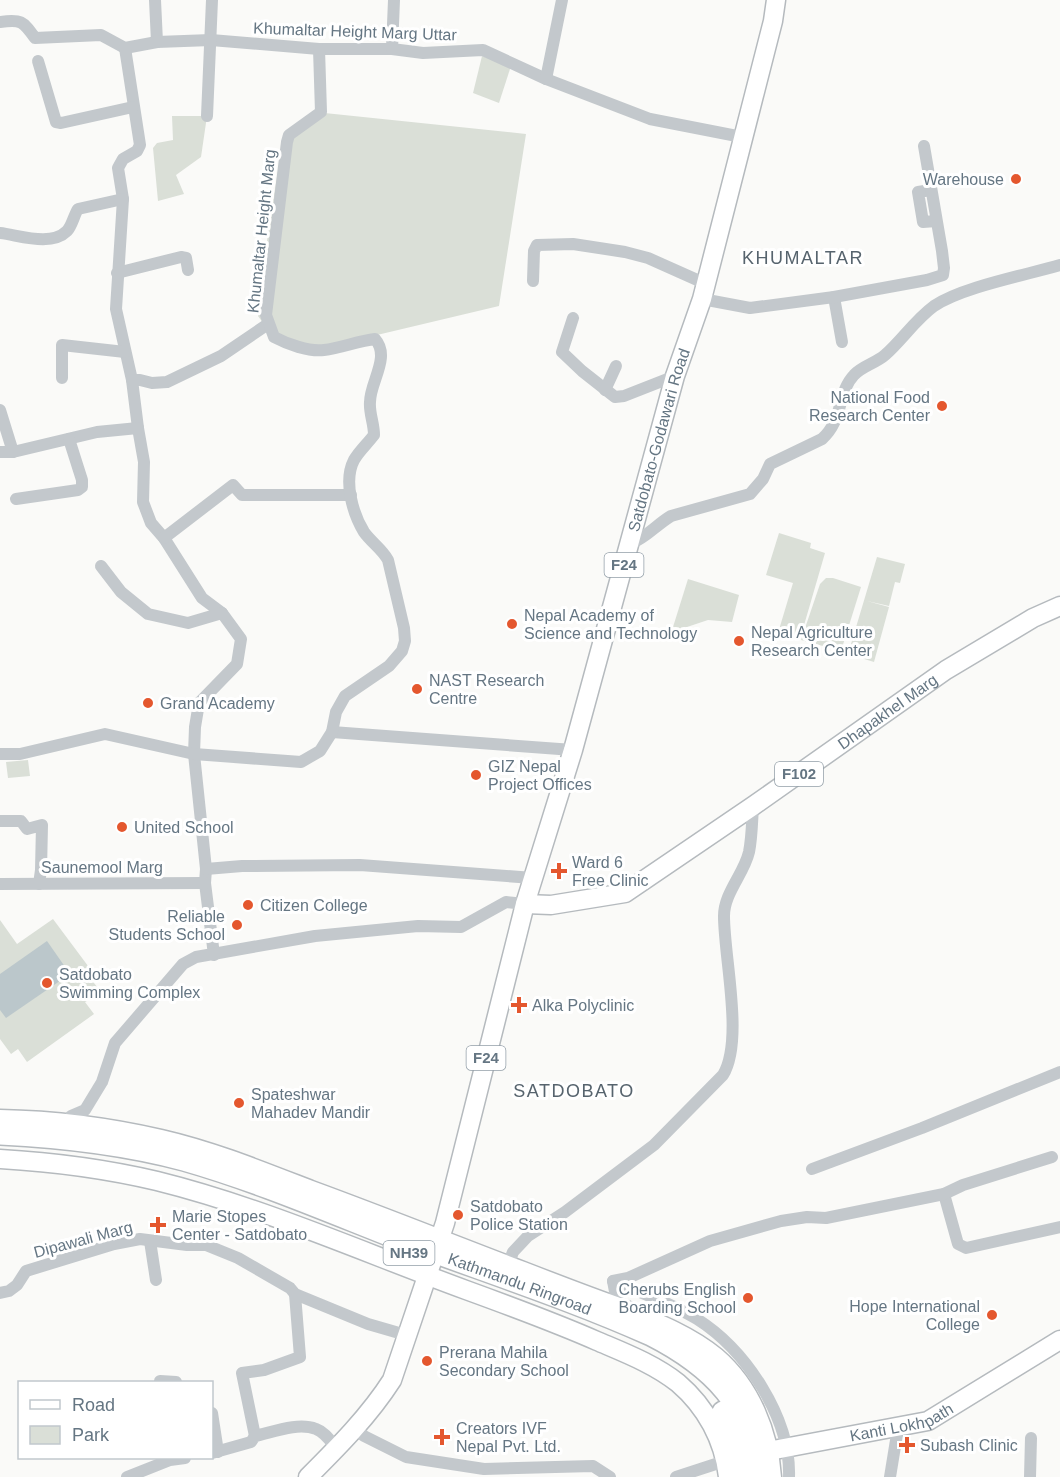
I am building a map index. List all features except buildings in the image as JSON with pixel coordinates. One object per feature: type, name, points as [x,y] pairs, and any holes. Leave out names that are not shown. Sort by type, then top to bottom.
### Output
[{"type":"highway","name":"Kathmandu Ringroad","points":[[0,1134],[88,1141],[183,1160],[273,1189],[626,1338],[670,1359],[695,1379],[720,1408],[758,1477]]},
{"type":"highway","name":"Kathmandu Ringroad","points":[[0,1146],[94,1153],[189,1174],[434,1257]]},
{"type":"main road","name":"Satdobato-Godawari Road","points":[[533,878],[573,750],[675,376],[715,252],[776,0]]},
{"type":"main road","name":"Dhapakhel Marg","points":[[525,904],[551,905],[625,893],[946,670],[1033,618],[1060,606]]},
{"type":"main road","name":"F24","points":[[434,1257],[533,878]]},
{"type":"main road","points":[[0,1119],[69,1123],[162,1139],[213,1154],[434,1257]]},
{"type":"main road","points":[[0,1160],[77,1167],[131,1175],[169,1184],[251,1210],[434,1257],[508,1265],[618,1307],[685,1336],[707,1350],[725,1366],[756,1412],[750,1460],[772,1477]]},
{"type":"main road","points":[[308,1477],[337,1449],[379,1400],[392,1380],[434,1257]]},
{"type":"main road","name":"Kanti Lokhpath","points":[[750,1460],[928,1421],[1060,1340]]},
{"type":"street","points":[[155,0],[157,42]]},
{"type":"street","points":[[207,116],[212,0]]},
{"type":"street","points":[[392,49],[394,0]]},
{"type":"street","points":[[546,79],[562,0]]},
{"type":"street","points":[[0,22],[15,20],[25,24],[34,38],[101,35],[126,48],[140,145],[137,151],[123,159],[118,168],[123,199],[116,309],[132,381],[144,462],[143,502],[152,523],[202,598],[222,613],[241,639],[237,664],[199,703],[195,727],[194,754],[206,869],[205,883],[214,954]]},
{"type":"street","name":"Khumaltar Height Marg Uttar","points":[[126,48],[157,42],[211,40],[319,49],[392,49],[423,53],[483,50],[546,79],[650,119],[742,137]]},
{"type":"street","name":"Khumaltar Height Marg","points":[[0,754],[20,754],[105,734],[194,754],[301,762],[320,751],[332,732],[336,712],[345,696],[389,666],[402,651],[405,641],[404,628],[388,560],[365,532],[351,495],[351,469],[354,459],[374,435],[370,400],[371,389],[379,372],[381,352],[378,342],[375,339],[367,340],[321,351],[285,343],[274,337],[266,315],[287,142],[289,135],[321,112],[319,49]]},
{"type":"street","points":[[38,61],[56,123],[133,107]]},
{"type":"street","points":[[533,281],[534,252],[537,245],[543,244],[573,244],[626,252],[648,258],[703,291],[750,308],[834,297],[943,275],[944,268],[936,221],[923,222],[918,192],[931,190],[924,146]]},
{"type":"street","points":[[0,233],[47,239],[59,236],[68,230],[78,209],[123,199]]},
{"type":"street","points":[[117,273],[182,257],[186,258],[188,270]]},
{"type":"street","points":[[630,544],[641,540],[671,516],[750,494],[763,479],[770,464],[822,439],[837,419],[848,383],[854,375],[882,357],[932,308],[944,300],[1060,265]]},
{"type":"street","points":[[834,297],[842,342]]},
{"type":"street","points":[[573,318],[562,352],[615,397],[624,396],[675,376]]},
{"type":"street","name":"Khumaltar Height Marg","points":[[132,381],[167,382],[221,356],[268,324]]},
{"type":"street","points":[[62,378],[62,345],[125,352]]},
{"type":"street","points":[[605,390],[616,366]]},
{"type":"street","points":[[0,410],[13,452]]},
{"type":"street","points":[[0,452],[13,452],[97,432],[138,428]]},
{"type":"street","points":[[16,499],[78,490],[82,487],[82,480],[69,439]]},
{"type":"street","points":[[164,538],[233,485],[242,495],[351,495]]},
{"type":"street","points":[[101,566],[121,592],[148,614],[188,623],[222,613]]},
{"type":"street","points":[[332,732],[573,750]]},
{"type":"street","points":[[508,1265],[513,1252],[528,1236],[565,1212],[654,1145],[723,1075],[729,1065],[732,1050],[732,999],[724,913],[729,896],[749,852],[753,806]]},
{"type":"street","points":[[0,821],[21,820],[27,829],[42,825],[39,884]]},
{"type":"street","points":[[206,869],[242,866],[360,865],[533,878]]},
{"type":"street","name":"Saunemool Marg","points":[[0,884],[205,883]]},
{"type":"street","points":[[69,1123],[71,1116],[85,1110],[97,1092],[115,1042],[183,964],[196,957],[315,936],[418,926],[460,927],[506,902],[525,904]]},
{"type":"street","points":[[812,1169],[922,1128],[1060,1072]]},
{"type":"street","points":[[613,1281],[628,1278],[710,1241],[781,1221],[807,1217],[826,1218],[944,1194],[963,1185],[1052,1157]]},
{"type":"street","points":[[944,1194],[958,1244],[966,1248],[1060,1227]]},
{"type":"street","name":"Dipawali Marg","points":[[5,1292],[17,1285],[26,1271],[114,1245],[140,1239],[206,1245],[238,1258],[290,1288],[295,1294],[368,1324],[406,1335]]},
{"type":"street","points":[[150,1241],[156,1280]]},
{"type":"street","points":[[613,1281],[618,1307]]},
{"type":"street","points":[[613,1281],[675,1306],[712,1329],[749,1369],[782,1427],[750,1460],[676,1477]]},
{"type":"street","points":[[255,1436],[242,1373],[264,1370],[300,1357],[295,1294]]},
{"type":"street","points":[[160,1380],[165,1381]]},
{"type":"street","points":[[213,1426],[215,1453],[250,1442],[255,1436],[295,1427],[317,1429],[337,1449]]},
{"type":"street","points":[[355,1427],[364,1436],[406,1457],[484,1473],[568,1472],[593,1466],[610,1477]]},
{"type":"street","points":[[890,1477],[898,1428]]},
{"type":"street","points":[[1030,1477],[1031,1438]]},
{"type":"street","points":[[127,1477],[178,1459]]},
{"type":"street","points":[[750,1460],[789,1477]]},
{"type":"green space","points":[[482,56],[511,66],[499,103],[473,93]]},
{"type":"green space","points":[[315,112],[526,134],[499,306],[324,350],[273,337],[258,316],[269,225],[284,135]]},
{"type":"green space","points":[[172,116],[207,116],[201,157],[176,175],[184,194],[158,201],[153,148],[157,143],[173,140]]},
{"type":"green space","points":[[779,533],[811,543],[810,548],[825,553],[800,639],[778,633],[793,583],[766,575]]},
{"type":"green space","points":[[877,557],[905,564],[900,583],[895,582],[889,606],[867,601],[889,607],[874,662],[848,654]]},
{"type":"green space","points":[[826,578],[861,587],[841,651],[801,640],[820,584]]},
{"type":"green space","points":[[688,579],[739,595],[732,622],[708,620],[681,629],[673,627]]},
{"type":"green space","points":[[28,760],[30,776],[8,778],[6,762]]},
{"type":"green space","name":"Satdobato Swimming Complex","points":[[53,919],[91,970],[86,973],[102,993],[85,1002],[94,1014],[27,1062],[18,1049],[11,1054],[0,1039],[0,920],[17,944]]},
{"type":"shaded area","points":[[47,941],[70,974],[6,1018],[0,1010],[0,974]]},
{"type":"place","name":"Warehouse","points":[[1016,179]]},
{"type":"place","name":"National Food Research Center","points":[[942,406]]},
{"type":"place","name":"Nepal Academy of Science and Technology","points":[[512,624]]},
{"type":"place","name":"Nepal Agriculture Research Center","points":[[739,641]]},
{"type":"place","name":"NAST Research Centre","points":[[417,689]]},
{"type":"place","name":"Grand Academy","points":[[148,703]]},
{"type":"place","name":"GIZ Nepal Project Offices","points":[[476,775]]},
{"type":"place","name":"United School","points":[[122,827]]},
{"type":"place","name":"Ward 6 Free Clinic","points":[[559,871]]},
{"type":"place","name":"Citizen College","points":[[248,905]]},
{"type":"place","name":"Reliable Students School","points":[[237,925]]},
{"type":"place","name":"Satdobato Swimming Complex","points":[[47,983]]},
{"type":"place","name":"Alka Polyclinic","points":[[519,1005]]},
{"type":"place","name":"Spateshwar Mahadev Mandir","points":[[239,1103]]},
{"type":"place","name":"Satdobato Police Station","points":[[458,1215]]},
{"type":"place","name":"Marie Stopes Center - Satdobato","points":[[158,1225]]},
{"type":"place","name":"Cherubs English Boarding School","points":[[748,1298]]},
{"type":"place","name":"Hope International College","points":[[992,1315]]},
{"type":"place","name":"Prerana Mahila Secondary School","points":[[427,1361]]},
{"type":"place","name":"Creators IVF Nepal Pvt. Ltd.","points":[[442,1437]]},
{"type":"place","name":"Subash Clinic","points":[[907,1445]]},
{"type":"district","name":"KHUMALTAR","points":[[803,258]]},
{"type":"district","name":"SATDOBATO","points":[[574,1091]]}]
